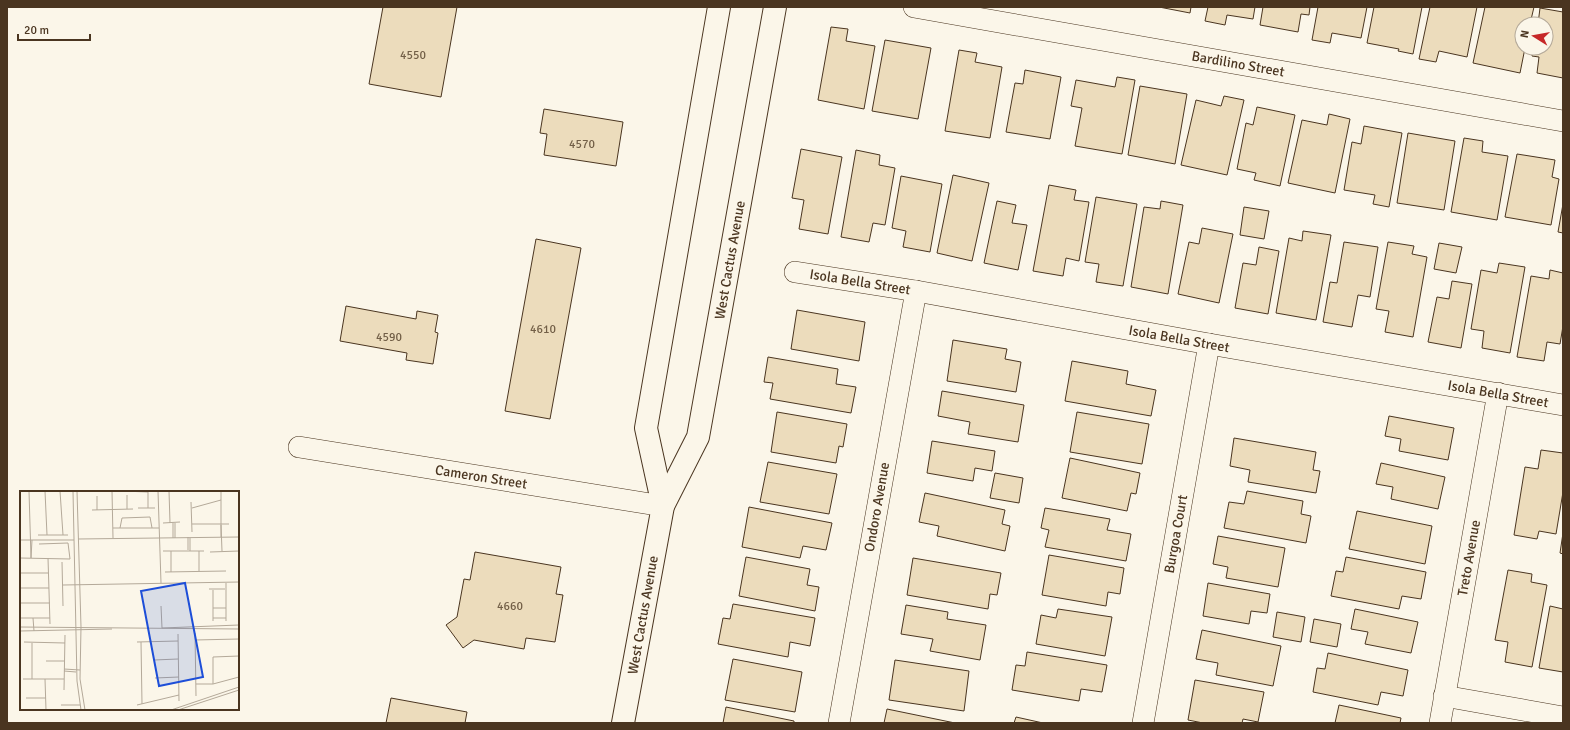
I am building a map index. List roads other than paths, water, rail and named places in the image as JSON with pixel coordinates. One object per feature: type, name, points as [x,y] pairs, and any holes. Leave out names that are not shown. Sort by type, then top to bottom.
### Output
[{"type":"main road","name":"West Cactus Avenue","points":[[663,506],[646,428],[719,7]]},
{"type":"main road","name":"West Cactus Avenue","points":[[623,723],[663,506],[698,437],[775,7]]},
{"type":"street","name":"Bardilino Street","points":[[914,7],[948,10],[1563,121]]},
{"type":"street","name":"Isola Bella Street","points":[[795,272],[916,291],[1209,344],[1563,405]]},
{"type":"street","name":"Ondoro Avenue","points":[[839,723],[916,291]]},
{"type":"street","name":"Burgoa Court","points":[[1143,723],[1209,344]]},
{"type":"street","name":"Treto Avenue","points":[[1440,723],[1498,393]]},
{"type":"street","name":"Cameron Street","points":[[299,447],[663,506]]},
{"type":"street","points":[[1444,696],[1563,717]]}]
